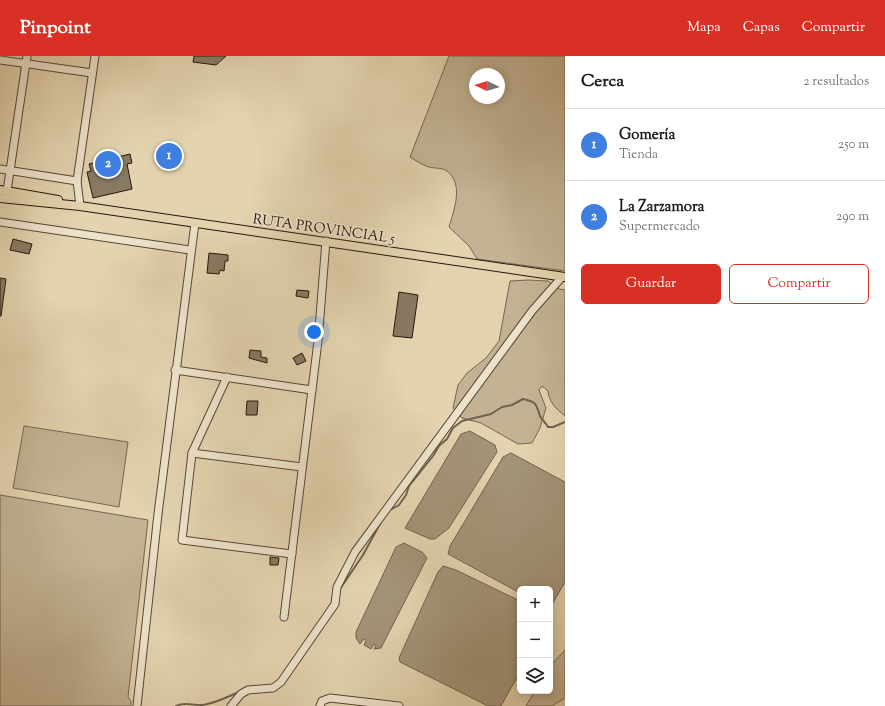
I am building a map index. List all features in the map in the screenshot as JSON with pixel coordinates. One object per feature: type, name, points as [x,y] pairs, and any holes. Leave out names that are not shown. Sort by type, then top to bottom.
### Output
[{"type":"main road","points":[[4,190],[80,206]]},
{"type":"main road","points":[[0,198],[80,206]]},
{"type":"main road","name":"RUTA PROVINCIAL 5","points":[[80,206],[564,277]]},
{"type":"street","points":[[80,206],[77,181],[94,56]]},
{"type":"street","points":[[0,60],[26,60],[92,73]]},
{"type":"street","points":[[4,190],[10,171],[26,60]]},
{"type":"street","points":[[0,169],[77,181]]},
{"type":"street","points":[[0,222],[190,250]]},
{"type":"street","points":[[137,706],[175,370],[190,250],[195,223]]},
{"type":"street","points":[[284,617],[312,390],[328,242]]},
{"type":"street","points":[[231,706],[241,694],[248,690],[273,688],[281,682],[335,604],[337,587],[355,552],[532,311],[564,277]]},
{"type":"street","points":[[175,370],[312,390]]},
{"type":"street","points":[[227,378],[192,452],[182,540],[292,554]]},
{"type":"street","points":[[192,452],[302,467]]},
{"type":"street","points":[[320,706],[322,701],[330,698],[399,706]]},
{"type":"shaded area","points":[[449,56],[565,56],[565,271],[477,259],[469,246],[449,227],[456,198],[455,183],[452,176],[445,170],[426,166],[410,157]]},
{"type":"shaded area","points":[[510,281],[548,281],[559,289],[565,290],[565,416],[554,405],[550,399],[548,391],[542,386],[539,390],[546,408],[540,428],[532,443],[518,444],[481,423],[462,418],[453,408],[458,385],[467,373],[486,358],[499,341]]},
{"type":"shaded area","points":[[24,426],[128,442],[119,507],[13,488]]},
{"type":"shaded area","points":[[470,431],[495,445],[497,452],[449,528],[435,539],[430,539],[405,528],[461,434]]},
{"type":"shaded area","points":[[511,453],[565,482],[565,582],[553,603],[553,586],[517,586],[517,591],[448,554],[450,546],[503,457]]},
{"type":"shaded area","points":[[0,495],[148,520],[128,697],[131,701],[131,706],[0,706]]},
{"type":"shaded area","points":[[404,543],[422,552],[427,558],[381,648],[374,649],[376,645],[374,644],[371,649],[364,645],[366,640],[364,639],[360,644],[356,638],[356,632],[396,547]]},
{"type":"shaded area","points":[[443,566],[456,570],[517,600],[517,677],[501,706],[488,706],[400,662],[399,658],[438,572]]},
{"type":"shaded area","points":[[565,650],[565,698],[552,706],[526,706],[533,694],[553,694],[553,663]]},
{"type":"building","points":[[194,56],[226,56],[216,65],[193,62]]},
{"type":"building","points":[[130,154],[132,163],[127,164],[132,189],[93,198],[87,172],[91,171],[89,164]]},
{"type":"building","points":[[13,239],[32,244],[29,254],[10,250]]},
{"type":"building","points":[[209,253],[228,255],[228,261],[225,261],[224,271],[220,270],[219,274],[207,273]]},
{"type":"building","points":[[0,278],[6,279],[1,316],[0,316]]},
{"type":"building","points":[[297,290],[309,291],[308,298],[296,296]]},
{"type":"building","points":[[399,292],[418,295],[412,338],[393,336]]},
{"type":"building","points":[[250,350],[261,351],[261,357],[267,358],[267,363],[249,358]]},
{"type":"building","points":[[302,353],[306,361],[297,365],[293,358]]},
{"type":"building","points":[[247,401],[258,401],[257,415],[246,415]]},
{"type":"building","points":[[270,557],[279,558],[278,565],[270,565]]},
{"type":"waterway","points":[[390,510],[399,505],[406,495],[409,486],[439,446],[447,439],[453,428],[462,421],[491,414],[502,407],[512,405],[523,399],[531,401],[535,404],[540,416],[548,427],[553,427],[565,422]]},
{"type":"waterway","points":[[340,589],[363,555],[381,522]]},
{"type":"waterway","points":[[246,687],[258,686]]},
{"type":"waterway","points":[[176,706],[183,704],[208,704],[239,692]]},
{"type":"place","name":"Gomería","points":[[169,156]]},
{"type":"place","name":"La Zarzamora","points":[[108,164]]}]
